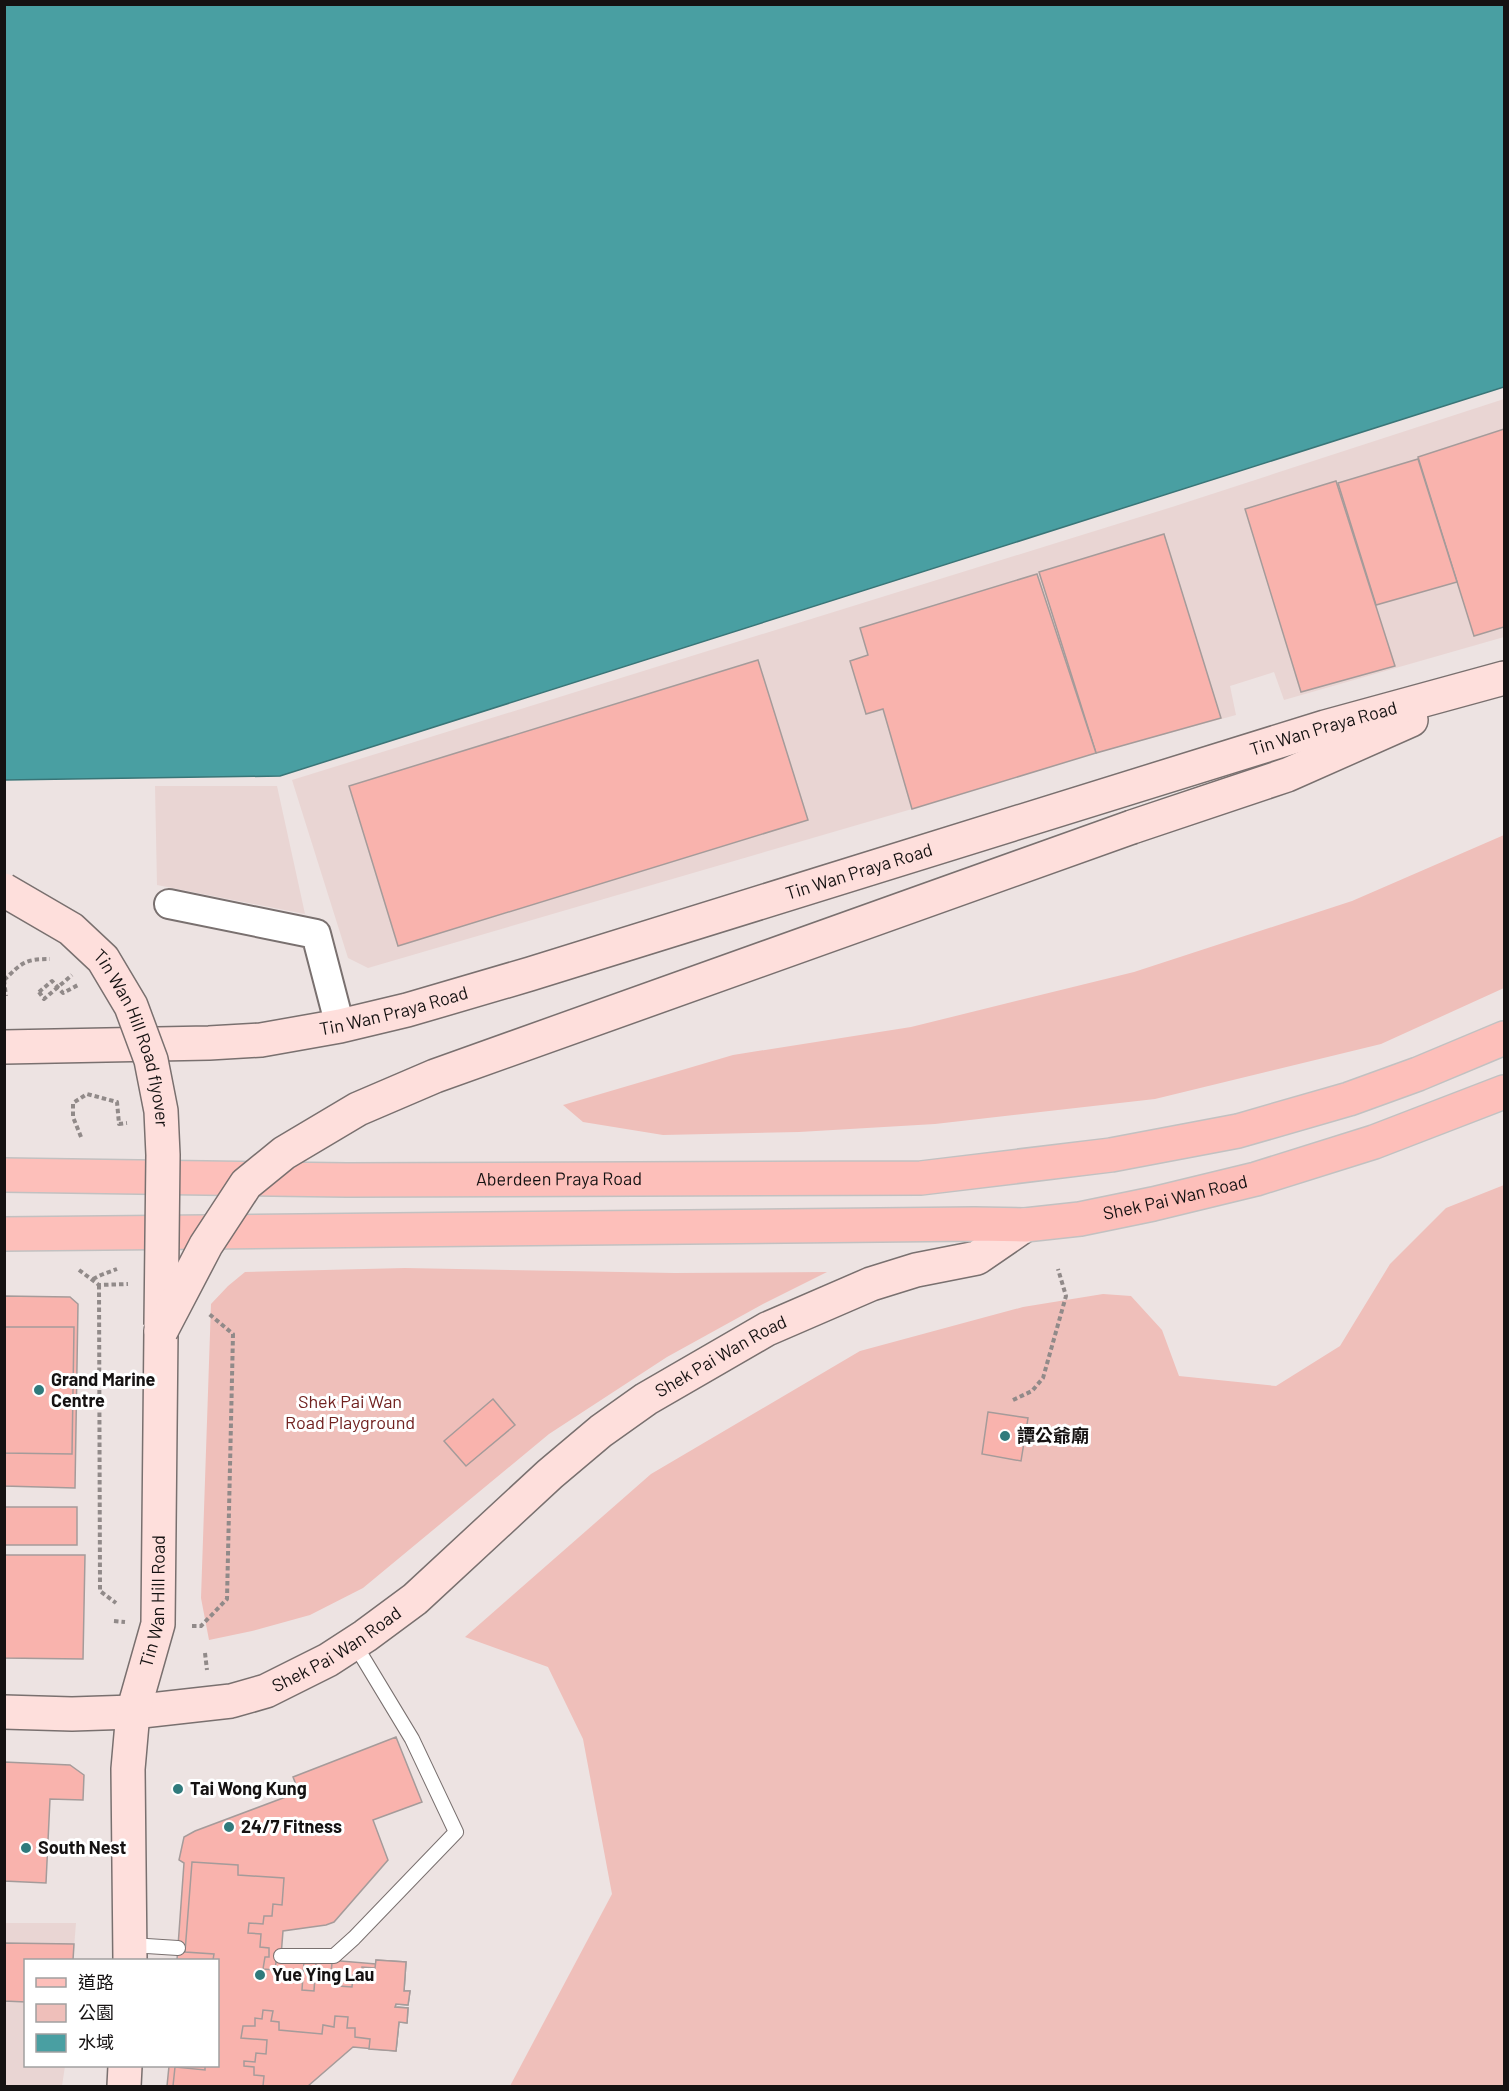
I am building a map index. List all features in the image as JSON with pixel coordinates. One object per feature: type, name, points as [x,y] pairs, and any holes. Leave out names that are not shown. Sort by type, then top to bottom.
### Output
[{"type":"main road","points":[[162,1331],[207,1245],[246,1184],[284,1153],[358,1109],[435,1076],[1132,827],[1287,775],[1494,682]]},
{"type":"main road","name":"Tin Wan Praya Road","points":[[4,1047],[261,1040],[340,1026],[407,1010],[530,974],[1325,727],[1494,682]]},
{"type":"main road","name":"Tin Wan Hill Road flyover","points":[[4,890],[71,929],[103,959],[131,1006],[151,1060],[161,1111],[163,1155],[161,1239]]},
{"type":"main road","name":"Aberdeen Praya Road","points":[[4,1175],[347,1180],[921,1178],[1111,1155],[1238,1131],[1349,1099],[1418,1074],[1504,1038]]},
{"type":"main road","name":"Shek Pai Wan Road","points":[[4,1713],[133,1712],[231,1701],[266,1690],[328,1660],[415,1599],[550,1474],[601,1431],[646,1399],[767,1329],[871,1284],[916,1270],[977,1258],[1025,1226],[1132,1209],[1256,1179],[1374,1142],[1504,1092]]},
{"type":"main road","points":[[4,1234],[974,1224],[1025,1226]]},
{"type":"main road","name":"Tin Wan Hill Road","points":[[130,1953],[128,1790],[133,1712],[158,1624],[161,1239]]},
{"type":"main road","points":[[124,2086],[125,2067]]},
{"type":"street","points":[[169,904],[316,934],[340,1026]]},
{"type":"lane","points":[[281,1956],[334,1956],[456,1832],[412,1739],[354,1643]]},
{"type":"lane","points":[[130,1953],[178,1948]]},
{"type":"path","points":[[6,996],[4,980],[23,962],[36,958],[56,958]]},
{"type":"path","points":[[39,992],[52,981],[63,993],[79,984]]},
{"type":"path","points":[[81,1137],[76,1125],[73,1103],[87,1094],[117,1102],[119,1124],[127,1123]]},
{"type":"path","points":[[1013,1400],[1032,1391],[1043,1378],[1066,1296],[1058,1269]]},
{"type":"path","points":[[79,1270],[99,1285],[130,1284]]},
{"type":"path","points":[[93,1280],[101,1275]]},
{"type":"path","points":[[99,1285],[100,1591],[116,1603]]},
{"type":"path","points":[[201,1626],[227,1599],[233,1334],[207,1312]]},
{"type":"shaded area","points":[[1504,399],[1504,637],[1284,700],[1274,672],[1230,686],[1236,715],[1096,753],[368,968],[348,958],[292,780],[1172,507]]},
{"type":"shaded area","points":[[155,786],[277,786],[305,914],[157,885]]},
{"type":"shaded area","points":[[5,1923],[76,1923],[73,1959],[24,1959],[24,2067],[65,2067],[62,2086],[5,2086]]},
{"type":"green space","points":[[1504,835],[1504,988],[1381,1044],[1155,1099],[935,1124],[799,1132],[663,1135],[583,1122],[563,1105],[733,1055],[911,1027],[1134,972],[1352,901]]},
{"type":"green space","points":[[1504,1185],[1504,2086],[510,2086],[612,1894],[583,1739],[548,1667],[465,1637],[651,1474],[860,1351],[1023,1307],[1103,1294],[1131,1296],[1162,1330],[1179,1376],[1276,1386],[1340,1346],[1390,1264],[1446,1208]]},
{"type":"green space","name":"Shek Pai Wan Road Playground","points":[[405,1268],[674,1273],[827,1272],[667,1357],[549,1434],[363,1588],[310,1615],[209,1640],[201,1598],[211,1304],[245,1272]]},
{"type":"water","points":[[4,5],[1504,5],[1504,387],[280,776],[5,780]]},
{"type":"building","points":[[1504,429],[1504,627],[1474,636],[1418,457]]},
{"type":"building","points":[[1418,459],[1457,582],[1376,605],[1338,483]]},
{"type":"building","points":[[1336,481],[1395,666],[1301,692],[1245,509]]},
{"type":"building","points":[[1164,534],[1221,718],[1096,753],[1039,572]]},
{"type":"building","points":[[1037,574],[1096,753],[912,809],[883,709],[866,714],[850,661],[868,655],[860,628]]},
{"type":"building","points":[[758,660],[808,820],[398,946],[349,786]]},
{"type":"building","name":"Grand Marine Centre","points":[[4,1296],[70,1297],[78,1304],[75,1488],[4,1486]]},
{"type":"building","name":"Grand Marine Centre","points":[[4,1327],[74,1327],[72,1454],[4,1453]]},
{"type":"building","points":[[493,1399],[515,1425],[466,1466],[444,1441]]},
{"type":"building","name":"譚公爺廟","points":[[988,1412],[1028,1418],[1021,1461],[982,1454]]},
{"type":"building","points":[[4,1507],[77,1507],[77,1545],[4,1545]]},
{"type":"building","points":[[4,1555],[85,1555],[83,1659],[4,1658]]},
{"type":"building","points":[[396,1737],[422,1802],[373,1820],[388,1860],[334,1922],[283,1931],[281,1956],[376,1964],[376,1960],[406,1962],[404,1991],[410,1991],[408,2005],[396,2004],[395,2007],[408,2008],[407,2023],[399,2022],[396,2051],[353,2047],[308,2086],[167,2086],[169,2067],[219,2067],[219,1959],[177,1959],[184,1863],[179,1860],[184,1837],[299,1792],[293,1777]]},
{"type":"building","name":"South Nest","points":[[4,1762],[70,1765],[84,1775],[83,1800],[50,1799],[46,1883],[4,1881]]},
{"type":"building","name":"Yue Ying Lau","points":[[192,1862],[238,1865],[238,1875],[284,1878],[282,1905],[273,1904],[272,1916],[264,1916],[263,1924],[249,1923],[248,1933],[261,1934],[260,1947],[269,1948],[269,1957],[265,1957],[263,1969],[275,1970],[276,1962],[285,1963],[285,1960],[304,1961],[302,1990],[314,1991],[316,1962],[332,1963],[331,1973],[339,1974],[339,1986],[352,1987],[353,1975],[361,1976],[362,1967],[375,1968],[376,1960],[406,1962],[404,1991],[410,1991],[408,2005],[396,2004],[395,2007],[408,2008],[407,2023],[399,2022],[396,2051],[369,2049],[370,2039],[355,2037],[355,2028],[347,2028],[348,2017],[335,2016],[334,2027],[323,2025],[322,2034],[279,2030],[279,2022],[271,2021],[273,2011],[263,2010],[262,2019],[255,2018],[255,2026],[243,2026],[241,2038],[267,2040],[266,2054],[256,2053],[255,2062],[244,2061],[244,2066],[254,2067],[254,2075],[264,2076],[263,2086],[173,2086],[175,2067],[205,2070],[205,2067],[219,2067],[219,1959],[213,1959],[214,1954],[185,1952]]},
{"type":"building","points":[[4,1943],[74,1944],[73,1959],[24,1959],[24,2002],[4,2001]]},
{"type":"place","name":"Grand Marine Centre","points":[[39,1390]]},
{"type":"place","name":"譚公爺廟","points":[[1005,1436]]},
{"type":"place","name":"Tai Wong Kung","points":[[178,1789]]},
{"type":"place","name":"24/7 Fitness","points":[[229,1827]]},
{"type":"place","name":"South Nest","points":[[26,1848]]},
{"type":"place","name":"Yue Ying Lau","points":[[260,1975]]}]
